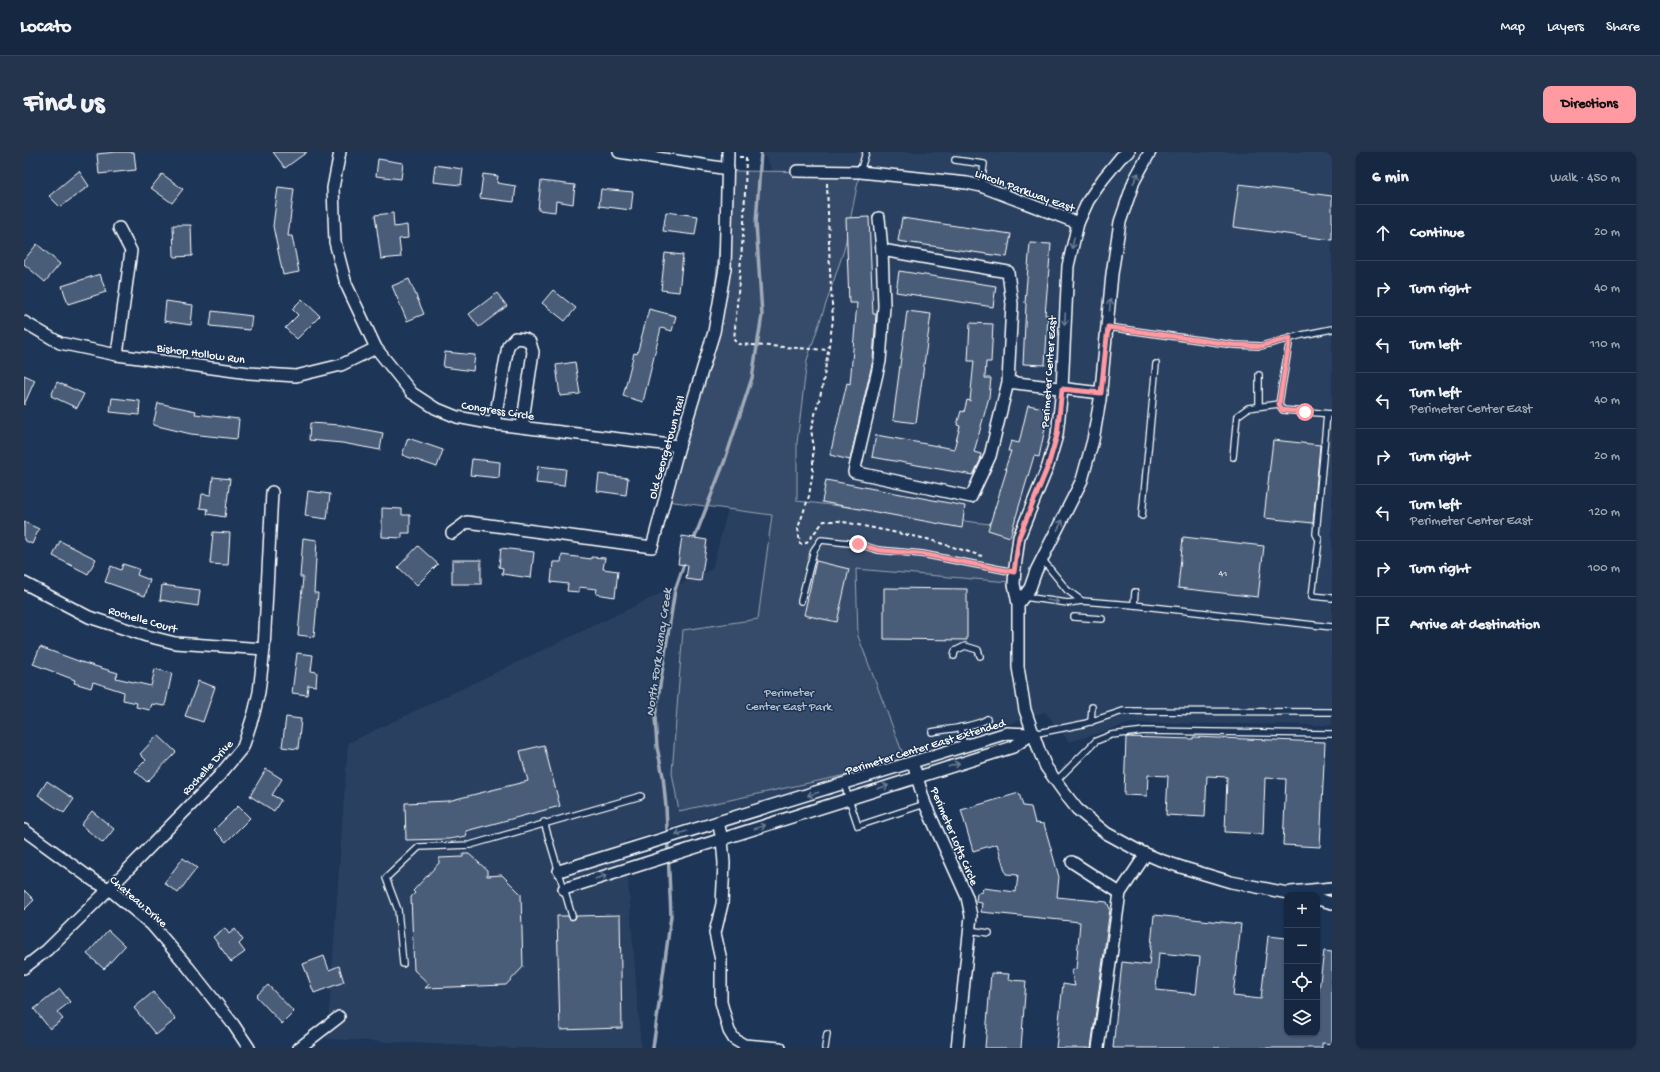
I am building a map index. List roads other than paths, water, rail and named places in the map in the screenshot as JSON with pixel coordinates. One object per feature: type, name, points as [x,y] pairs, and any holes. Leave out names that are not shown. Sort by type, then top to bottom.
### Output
[{"type":"street","name":"Congress Circle","points":[[340,152],[333,188],[335,242],[346,284],[376,348],[412,393],[435,408],[457,417],[494,424],[679,446]]},
{"type":"street","points":[[619,152],[728,169]]},
{"type":"street","name":"Old Georgetown Trail","points":[[452,533],[467,522],[652,547],[679,446],[714,332],[725,268],[728,152]]},
{"type":"street","name":"Perimeter Center East","points":[[1129,152],[1121,157],[1103,179],[1088,201],[1078,223],[1068,266],[1062,389],[1057,435],[1048,466],[1019,537],[1014,572],[1014,584],[1021,600],[1018,667],[1025,710],[1032,734],[1040,753],[1066,795],[1091,821],[1121,842],[1146,854],[1184,868],[1231,882],[1286,892],[1332,888]]},
{"type":"street","name":"Perimeter Center East","points":[[1021,600],[1030,588],[1042,560],[1082,480],[1093,440],[1101,393],[1112,274],[1120,222],[1134,181],[1150,152]]},
{"type":"street","name":"Lincoln Parkway East","points":[[797,171],[860,172],[967,183],[981,186],[1078,223]]},
{"type":"street","points":[[879,218],[884,306],[880,361],[854,472],[972,497],[990,456],[1008,382],[1012,304],[1008,272],[882,250]]},
{"type":"street","points":[[117,355],[131,251],[119,228]]},
{"type":"street","name":"Bishop Hollow Run","points":[[24,322],[60,343],[117,355],[249,373],[296,376],[341,365],[376,348]]},
{"type":"street","points":[[494,424],[503,363],[508,346],[514,338],[525,339],[530,342],[533,352],[522,427]]},
{"type":"street","points":[[1008,382],[1101,393]]},
{"type":"street","name":"Rochelle Drive","points":[[24,968],[47,950],[109,889],[219,776],[243,746],[260,692],[264,649],[272,492]]},
{"type":"street","name":"Rochelle Court","points":[[24,583],[89,617],[147,636],[175,643],[264,649]]},
{"type":"street","name":"Perimeter Center East Extended","points":[[559,871],[1007,733],[1032,734]]},
{"type":"street","points":[[564,889],[1013,747],[1032,734]]},
{"type":"street","name":"Perimeter Lofts Circle","points":[[913,763],[925,804],[967,897],[970,916],[957,1048]]},
{"type":"street","points":[[718,822],[722,839],[724,863],[722,904],[715,933],[721,960],[721,1002],[727,1024],[734,1039],[744,1045],[780,1048]]},
{"type":"street","name":"Chateau Drive","points":[[24,830],[94,881],[109,889],[151,924],[188,967],[233,1024],[249,1048]]},
{"type":"street","points":[[1098,1048],[1120,893],[1146,854]]},
{"type":"street","points":[[1072,862],[1120,893]]},
{"type":"street","points":[[1320,900],[1332,903]]},
{"type":"street","points":[[300,1048],[339,1017]]},
{"type":"lane","points":[[860,172],[866,152]]},
{"type":"lane","points":[[955,160],[984,164],[981,186]]},
{"type":"lane","points":[[1108,327],[1234,345],[1261,346],[1332,329]]},
{"type":"lane","points":[[1290,338],[1279,404],[1282,410],[1329,414],[1316,534],[1319,540],[1312,596],[1332,598]]},
{"type":"lane","points":[[1142,516],[1156,364]]},
{"type":"lane","points":[[1259,375],[1259,406]]},
{"type":"lane","points":[[1233,457],[1237,416],[1248,408],[1279,404]]},
{"type":"lane","points":[[801,601],[814,550],[821,540],[858,544],[878,550],[922,554],[1014,572]]},
{"type":"lane","points":[[1042,560],[1067,590],[1082,600]]},
{"type":"lane","points":[[1134,605],[1135,592]]},
{"type":"lane","points":[[1021,600],[1068,603],[1082,600],[1332,627]]},
{"type":"lane","points":[[1074,617],[1102,619]]},
{"type":"lane","points":[[954,656],[955,650],[965,646],[978,650],[980,656]]},
{"type":"lane","points":[[1091,722],[1092,707]]},
{"type":"lane","points":[[1032,734],[1091,722],[1123,711],[1332,712]]},
{"type":"lane","points":[[932,732],[961,727],[987,719]]},
{"type":"lane","points":[[961,727],[963,747]]},
{"type":"lane","points":[[1056,781],[1096,741],[1111,735],[1145,731],[1332,734]]},
{"type":"lane","points":[[844,784],[858,826],[925,804]]},
{"type":"lane","points":[[403,964],[398,910],[386,878],[419,847],[470,845],[544,822],[641,796]]},
{"type":"lane","points":[[544,822],[572,916]]},
{"type":"lane","points":[[969,930],[989,933]]},
{"type":"lane","points":[[825,1048],[826,1034]]},
{"type":"waterway","name":"North Fork Nancy Creek","points":[[693,542],[725,460],[752,378],[762,315],[756,223],[761,152]]},
{"type":"waterway","name":"North Fork Nancy Creek","points":[[653,1048],[671,916],[666,807],[663,776],[657,747],[655,717],[675,590],[685,561]]},
{"type":"park label","name":"Perimeter Center East Park","points":[[789,699]]}]
